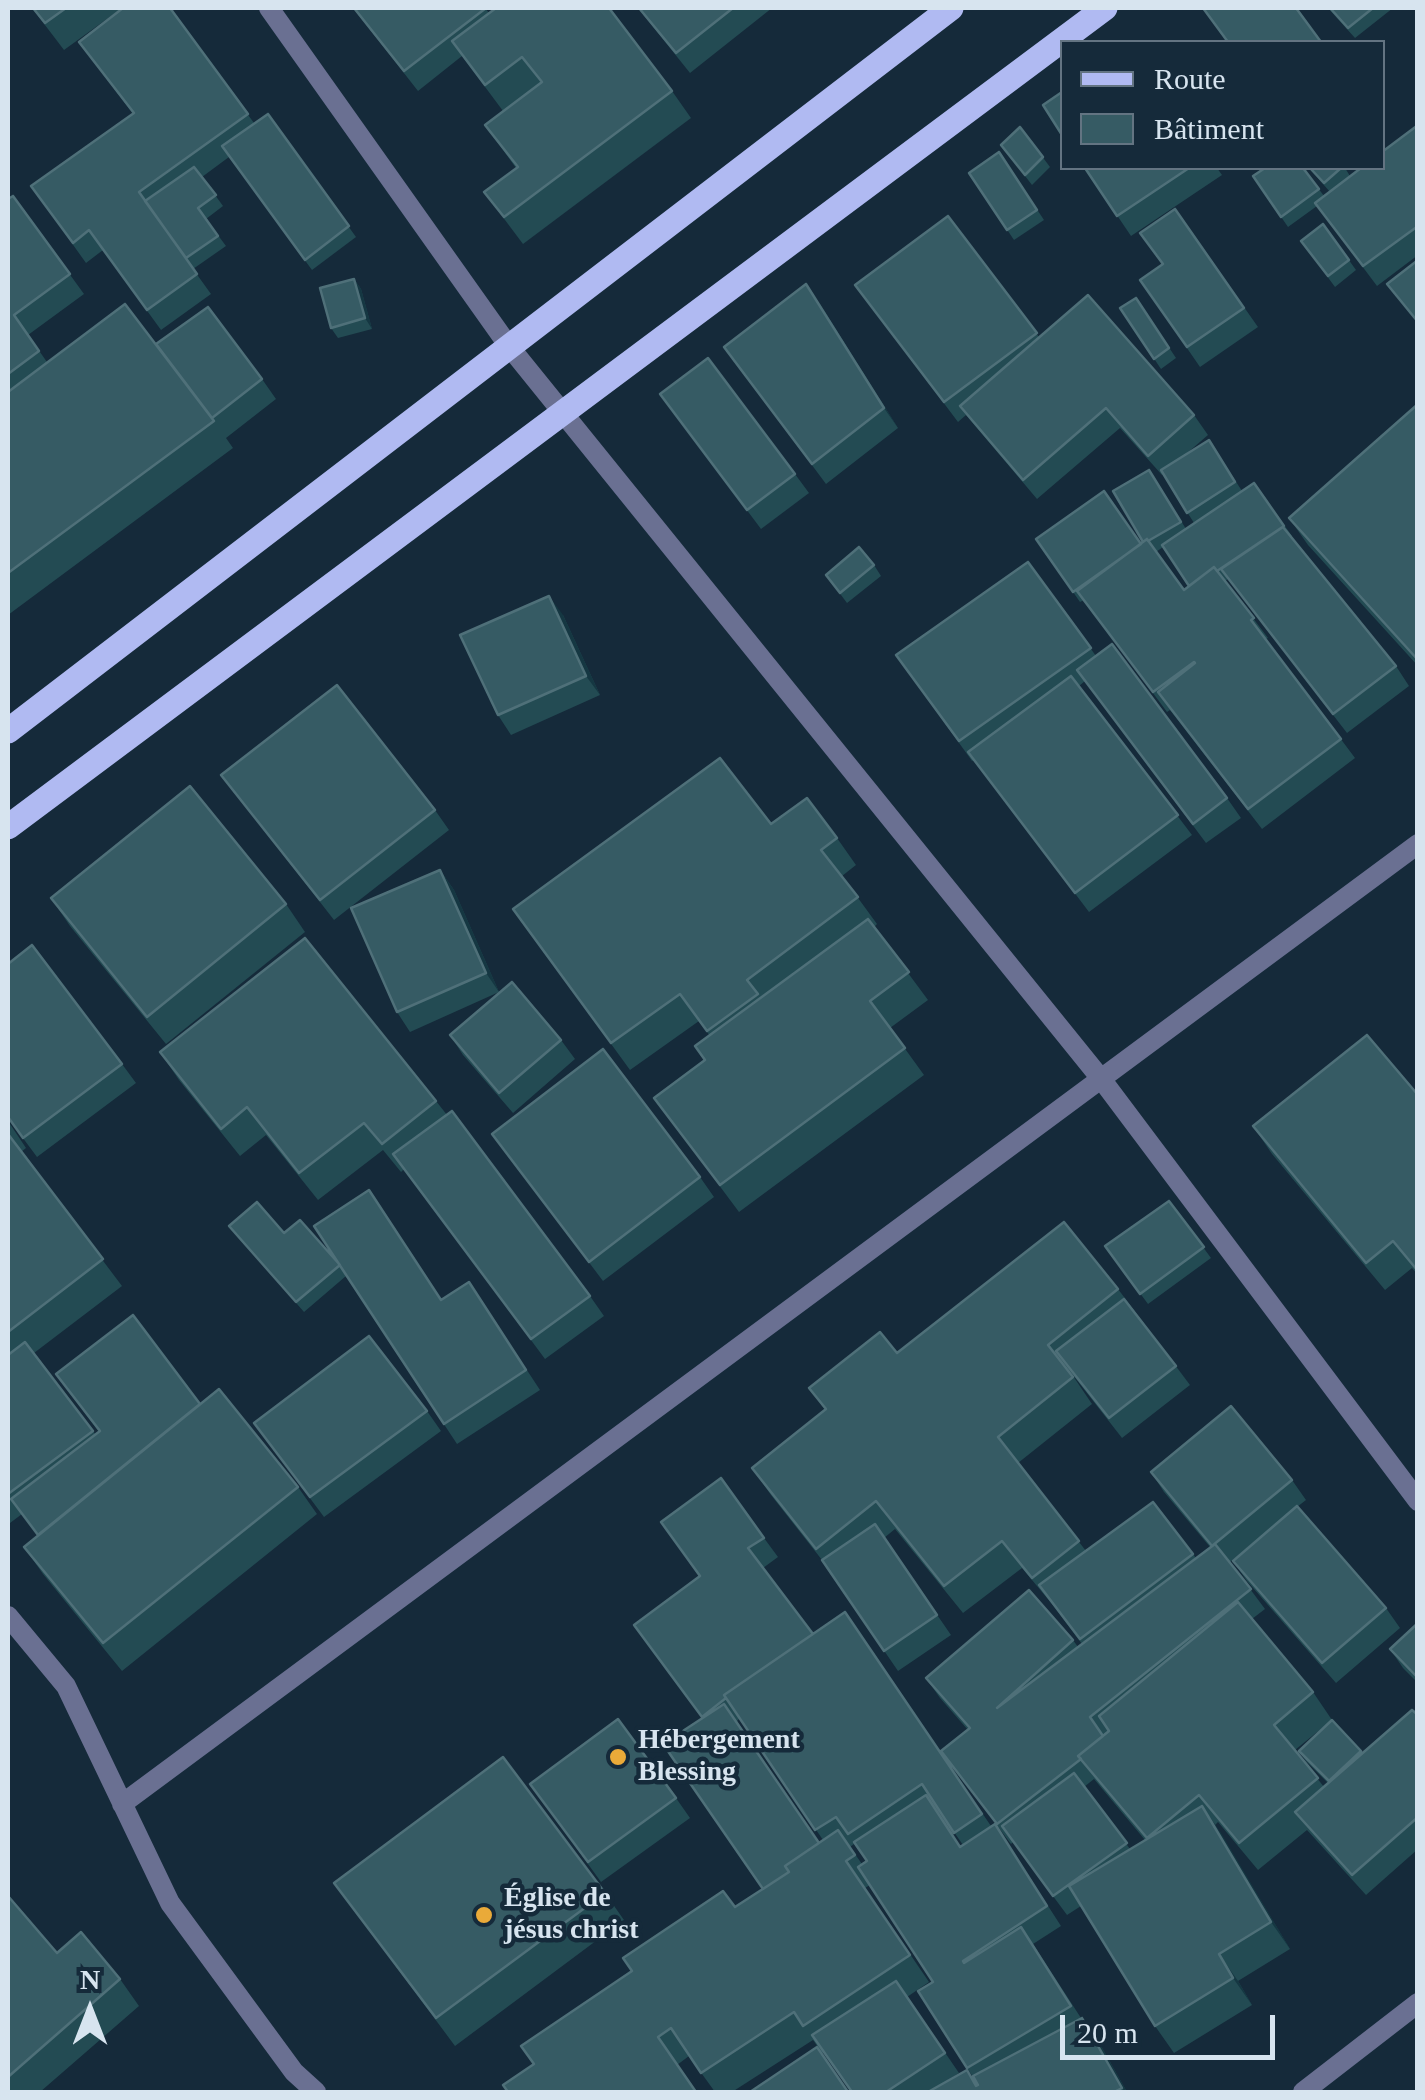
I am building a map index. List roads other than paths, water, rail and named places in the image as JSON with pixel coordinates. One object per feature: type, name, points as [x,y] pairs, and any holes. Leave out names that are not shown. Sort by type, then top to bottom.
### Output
[{"type":"main road","points":[[8,731],[951,8]]},
{"type":"main road","points":[[1063,40],[1106,8]]},
{"type":"main road","points":[[8,826],[1060,42]]},
{"type":"street","points":[[269,8],[508,345],[1102,1080],[1418,1501]]},
{"type":"street","points":[[122,1804],[1418,844]]},
{"type":"street","points":[[8,1616],[66,1686],[170,1904],[294,2072],[316,2092]]},
{"type":"street","points":[[1303,2092],[1418,2004]]},
{"type":"place","name":"Hébergement Blessing","points":[[618,1757]]},
{"type":"place","name":"Église de jésus christ","points":[[484,1915]]}]
